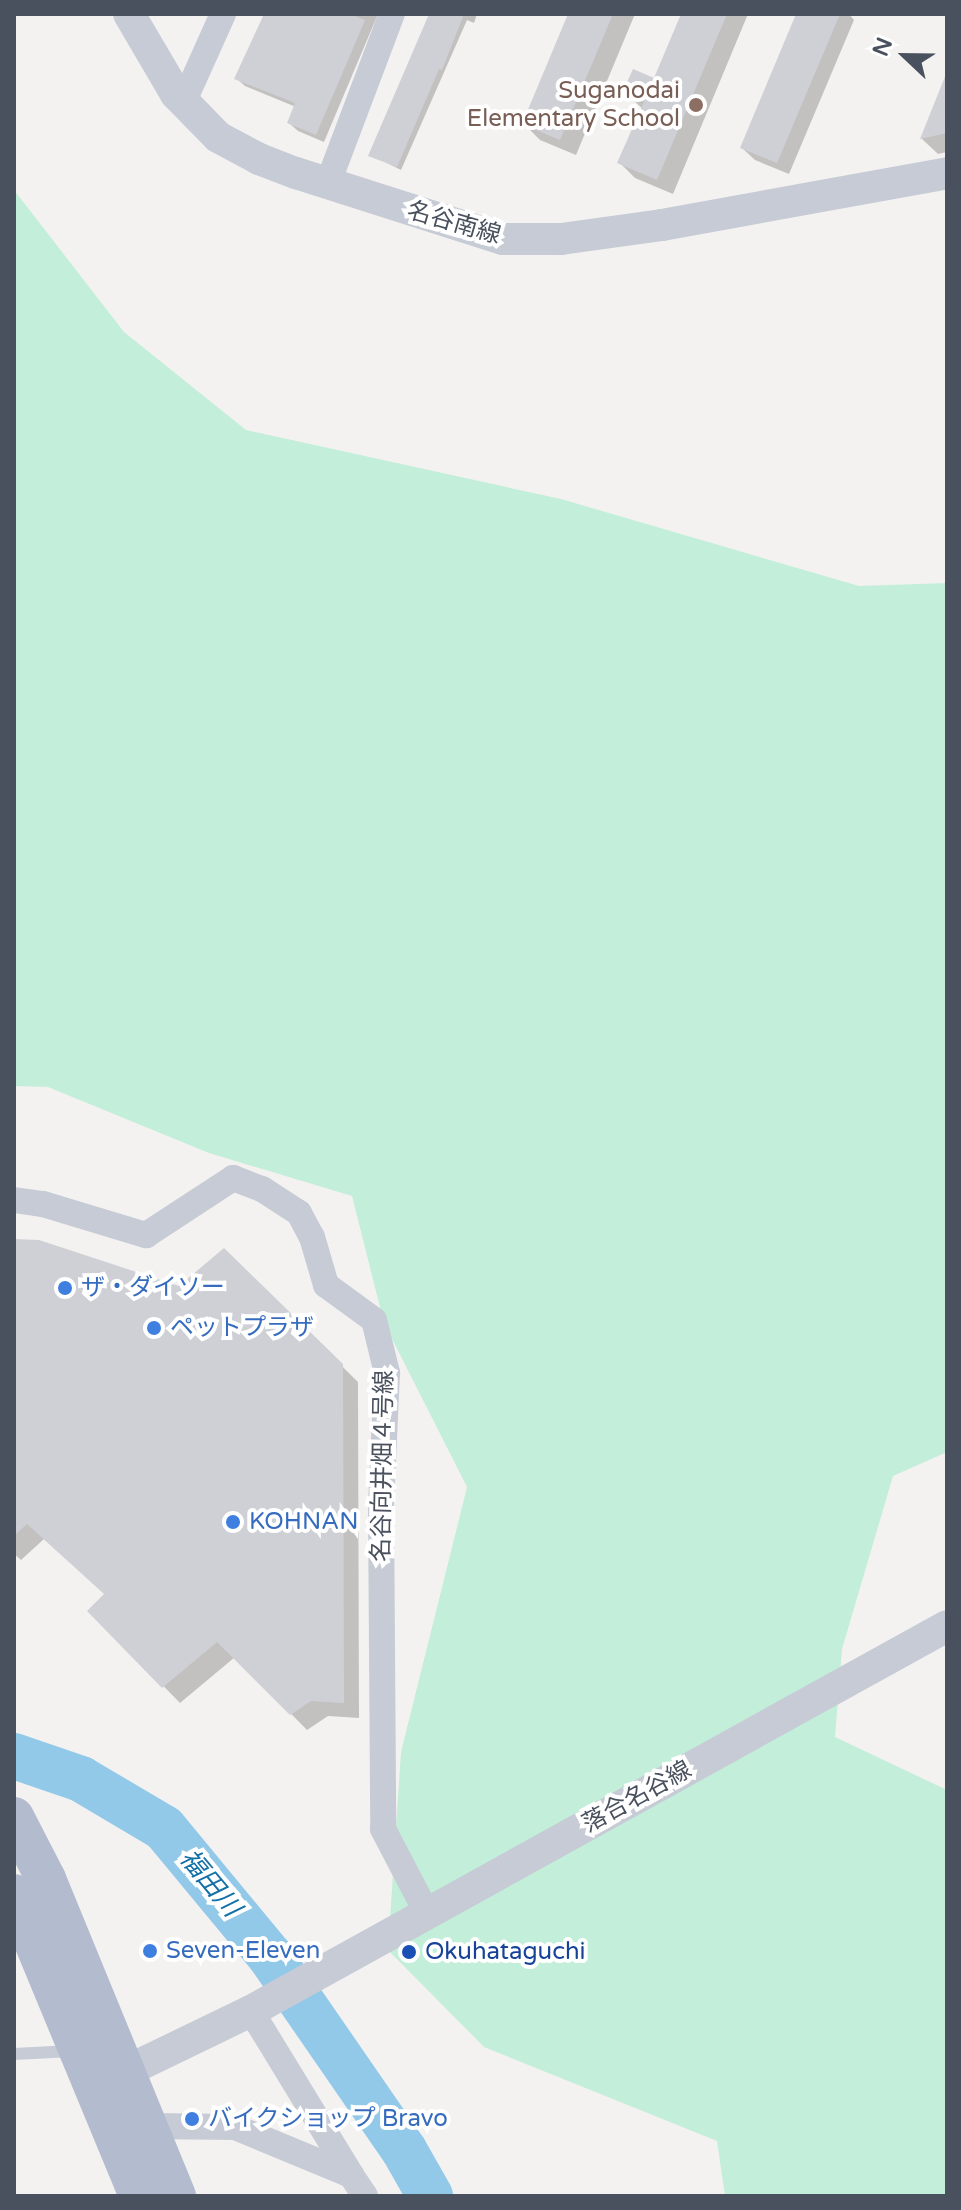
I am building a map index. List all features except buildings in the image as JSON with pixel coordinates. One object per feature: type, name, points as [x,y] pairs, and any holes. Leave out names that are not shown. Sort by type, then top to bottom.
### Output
[{"type":"main road","points":[[17,1822],[25,1888],[79,2051],[109,2080],[147,2126],[176,2196]]},
{"type":"main road","points":[[25,1888],[109,2080],[139,2196]]},
{"type":"street","name":"名谷南線","points":[[129,14],[183,103],[218,137],[259,159],[503,239],[561,239],[662,225],[947,173]]},
{"type":"street","points":[[183,103],[223,14]]},
{"type":"street","points":[[328,183],[392,14]]},
{"type":"street","name":"名谷向井畑４号線","points":[[14,1200],[43,1204],[146,1235],[233,1178],[262,1189],[299,1213],[312,1237],[326,1285],[374,1320],[387,1373],[381,1505],[383,1829],[427,1913]]},
{"type":"street","name":"落合名谷線","points":[[109,2080],[251,2011],[947,1626]]},
{"type":"street","points":[[251,2011],[358,2186]]},
{"type":"street","points":[[147,2126],[235,2127],[358,2186]]},
{"type":"lane","points":[[14,2054],[79,2051]]},
{"type":"green space","points":[[14,190],[124,332],[246,430],[561,499],[859,586],[947,583],[947,1452],[893,1476],[842,1649],[835,1737],[947,1790],[947,2196],[725,2196],[717,2141],[484,2047],[388,1950],[401,1752],[467,1487],[384,1323],[352,1196],[209,1153],[48,1087],[14,1086]]},
{"type":"waterway","name":"福田川","points":[[14,1756],[81,1779],[164,1828],[270,1956],[404,2150],[430,2196]]},
{"type":"place","name":"Suganodai Elementary School","points":[[696,105]]},
{"type":"place","name":"ザ・ダイソー","points":[[65,1288]]},
{"type":"place","name":"ペットプラザ","points":[[154,1328]]},
{"type":"place","name":"KOHNAN","points":[[233,1522]]},
{"type":"place","name":"Seven-Eleven","points":[[150,1951]]},
{"type":"place","name":"Okuhataguchi","points":[[409,1952]]},
{"type":"place","name":"バイクショップ Bravo","points":[[192,2119]]}]
